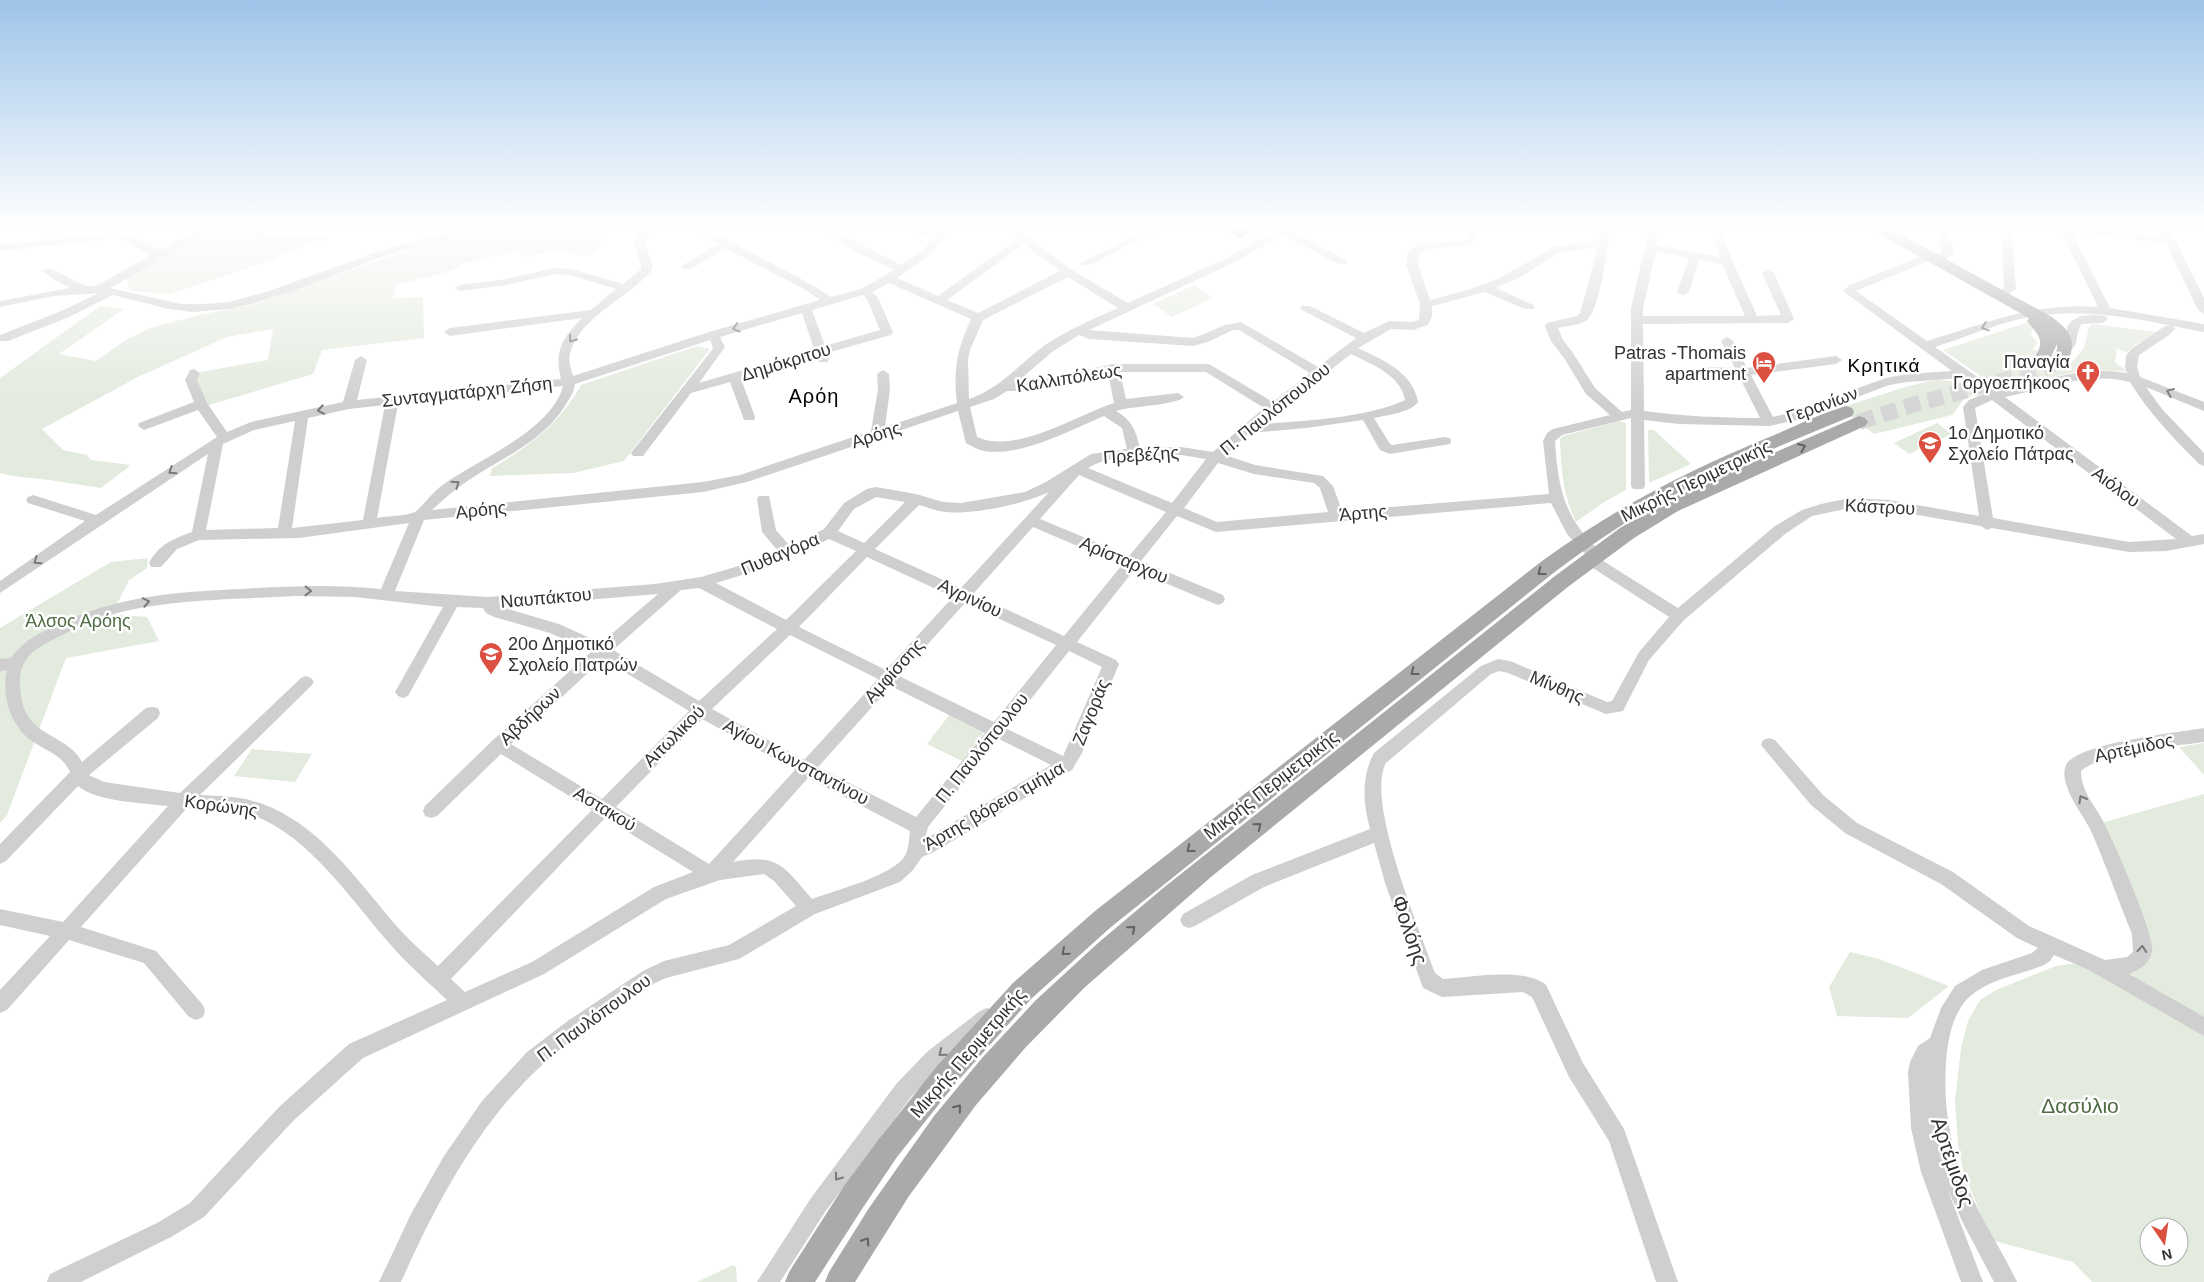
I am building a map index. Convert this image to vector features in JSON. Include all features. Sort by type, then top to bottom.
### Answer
[{"type":"main road","points":[[1985,287],[2031,313],[2045,317],[2052,323],[2062,335],[2063,354]]},
{"type":"main road","points":[[2031,313],[2034,320],[2048,336],[2050,346],[2044,354]]},
{"type":"main road","name":"Μικρής Περιμετρικής","points":[[799,1282],[854,1196],[888,1148],[946,1075],[998,1014],[1103,918],[1549,566],[1589,552],[1627,533],[1672,506],[1853,417]]},
{"type":"main road","name":"Μικρής Περιμετρικής","points":[[839,1282],[899,1188],[953,1114],[1014,1041],[1069,985],[1160,904],[1589,552]]},
{"type":"street","points":[[77,287],[82,291]]},
{"type":"street","points":[[99,290],[104,287]]},
{"type":"street","points":[[0,304],[99,290],[177,307],[204,308],[230,305],[290,287]]},
{"type":"street","points":[[460,288],[469,287]]},
{"type":"street","points":[[620,287],[624,288]]},
{"type":"street","points":[[808,287],[829,301]]},
{"type":"street","name":"Συνταγματάρχη Ζήση","points":[[0,588],[97,520],[220,440],[259,423],[350,405],[393,399],[569,382],[713,335],[865,291],[873,287]]},
{"type":"street","points":[[906,287],[978,318]]},
{"type":"street","points":[[938,301],[958,287]]},
{"type":"street","points":[[1037,287],[978,318],[963,355],[963,407],[971,440],[978,444],[996,446],[1023,443],[1121,404],[1178,397]]},
{"type":"street","points":[[1092,287],[1127,308]]},
{"type":"street","name":"Αρόης","points":[[198,535],[284,534],[420,516],[722,484],[963,407],[994,394],[1048,349],[1080,330],[1173,287]]},
{"type":"street","points":[[1420,287],[1426,304],[1487,288],[1529,307]]},
{"type":"street","points":[[1593,287],[1586,314],[1576,320],[1553,325],[1552,330],[1557,341],[1569,356],[1590,391],[1619,416]]},
{"type":"street","points":[[1638,486],[1637,320],[1640,287]]},
{"type":"street","points":[[1683,292],[1685,287]]},
{"type":"street","points":[[1739,287],[1752,318]]},
{"type":"street","points":[[1637,320],[1788,319],[1774,287]]},
{"type":"street","name":"Αιόλου","points":[[1855,287],[1849,289],[1852,294],[1995,396],[2190,542]]},
{"type":"street","points":[[2001,296],[2010,289],[2010,287]]},
{"type":"street","points":[[2094,287],[2106,312]]},
{"type":"street","points":[[2193,287],[2204,310]]},
{"type":"street","points":[[386,594],[420,516],[431,503],[455,485],[506,453],[540,427],[563,401],[569,388],[569,382],[564,370],[564,352],[573,337],[624,288]]},
{"type":"street","name":"Δημόκριτου","points":[[685,391],[821,356],[887,332],[872,298],[865,291]]},
{"type":"street","points":[[4,338],[112,292]]},
{"type":"street","name":"Π. Παυλόπουλου","points":[[390,1282],[420,1218],[470,1134],[498,1097],[534,1059],[564,1035],[649,977],[664,970],[725,956],[740,950],[809,908],[887,880],[907,865],[915,852],[919,827],[1174,511],[1215,457],[1246,429],[1364,338],[1389,325],[1419,324],[1424,322],[1426,304]]},
{"type":"street","points":[[806,308],[821,356]]},
{"type":"street","points":[[1306,308],[1364,338]]},
{"type":"street","points":[[1925,346],[2031,313],[2069,309],[2106,312],[2204,328]]},
{"type":"street","points":[[450,332],[596,313]]},
{"type":"street","points":[[2063,354],[2073,339],[2074,325],[2083,320],[2108,320],[2204,335]]},
{"type":"street","points":[[1080,330],[1089,335],[1194,342],[1205,340],[1234,326],[1241,326],[1319,373]]},
{"type":"street","points":[[2169,329],[2162,336],[2138,350],[2132,357],[2131,364],[2136,380],[2149,403],[2204,461]]},
{"type":"street","points":[[638,453],[717,351],[719,347],[713,335]]},
{"type":"street","points":[[1727,341],[1769,422]]},
{"type":"street","points":[[1246,429],[1279,428],[1366,415],[1404,407],[1412,402],[1412,398],[1396,373],[1350,349]]},
{"type":"street","points":[[350,405],[361,360]]},
{"type":"street","points":[[1704,371],[1744,372],[1836,360]]},
{"type":"street","points":[[1113,368],[1121,404]]},
{"type":"street","name":"Καλλιπόλεως","points":[[1004,387],[1027,387],[1113,368],[1209,368],[1273,408]]},
{"type":"street","points":[[156,563],[172,545],[198,535],[220,440],[191,380],[194,373]]},
{"type":"street","points":[[877,434],[884,389],[883,374]]},
{"type":"street","name":"Γερανίων","points":[[1619,416],[1637,414],[1689,420],[1769,422],[1792,417],[1894,380],[1964,374]]},
{"type":"street","points":[[1986,522],[1968,410],[1974,403],[1995,396],[2089,375],[2108,375],[2136,380],[2204,407]]},
{"type":"street","points":[[735,378],[749,417]]},
{"type":"street","points":[[369,524],[393,399]]},
{"type":"street","points":[[144,426],[201,404]]},
{"type":"street","points":[[1105,411],[1123,420],[1130,428],[1134,453]]},
{"type":"street","points":[[284,534],[302,414]]},
{"type":"street","points":[[1366,415],[1385,447],[1390,450],[1445,441]]},
{"type":"street","points":[[1619,416],[1562,431],[1550,438],[1552,482],[1555,498],[1572,532],[1589,552],[1679,616]]},
{"type":"street","name":"Πρεβέζης","points":[[872,492],[916,499],[952,508],[1019,499],[1037,492],[1096,457],[1134,453],[1187,452],[1215,457],[1254,469],[1318,479],[1326,486],[1336,516]]},
{"type":"street","name":"Άρτης","points":[[1077,469],[1216,527],[1555,498]]},
{"type":"street","name":"Αμφίσσης","points":[[711,874],[1077,469]]},
{"type":"street","name":"Πυθαγόρα","points":[[701,582],[736,573],[788,554],[829,533],[849,506],[872,492]]},
{"type":"street","name":"Αιτωλικού","points":[[438,979],[700,710],[788,628],[916,499]]},
{"type":"street","points":[[33,500],[97,520]]},
{"type":"street","points":[[764,500],[768,532],[788,554]]},
{"type":"street","name":"Κάστρου","points":[[1609,708],[1618,705],[1644,656],[1679,616],[1780,530],[1799,517],[1815,510],[1837,504],[1876,503],[2129,547],[2156,547],[2204,539]]},
{"type":"street","name":"Αρίσταρχου","points":[[1030,521],[1218,599]]},
{"type":"street","name":"Αγρινίου","points":[[829,533],[964,594],[1111,664]]},
{"type":"street","points":[[701,582],[788,628],[997,730],[1069,762]]},
{"type":"street","name":"Ναυπάκτου","points":[[8,664],[35,642],[88,616],[131,605],[170,598],[296,591],[386,594],[453,602],[488,603],[676,586],[701,582]]},
{"type":"street","name":"Αβδήρων","points":[[431,811],[601,650],[676,586]]},
{"type":"street","points":[[403,692],[453,602]]},
{"type":"street","name":"Αγίου Κωνσταντίνου","points":[[488,603],[491,609],[499,613],[554,628],[601,650],[700,710],[805,768],[919,827]]},
{"type":"street","name":"Κορώνης","points":[[8,664],[14,703],[18,713],[33,734],[70,756],[83,781],[98,788],[253,808],[266,812],[296,832],[323,854],[398,940],[462,1002]]},
{"type":"street","name":"Ζαγοράς","points":[[1069,762],[1111,664]]},
{"type":"street","name":"Φολόης","points":[[1505,665],[1496,665],[1486,670],[1380,758],[1375,768],[1372,789],[1378,832],[1420,961],[1430,982],[1448,989],[1524,983],[1533,986],[1543,996],[1576,1070],[1617,1136],[1667,1282]]},
{"type":"street","name":"Μίνθης","points":[[1505,665],[1609,708]]},
{"type":"street","points":[[0,1004],[184,800],[306,682]]},
{"type":"street","points":[[0,856],[79,774],[152,713]]},
{"type":"street","name":"Αρτέμιδος","points":[[2104,969],[2126,966],[2137,962],[2141,958],[2144,947],[2108,852],[2076,788],[2072,768],[2077,762],[2096,755],[2204,735]]},
{"type":"street","name":"Αστακού","points":[[499,745],[711,874]]},
{"type":"street","points":[[1769,745],[1817,800],[1841,821],[1866,837],[1948,878],[2014,926],[2050,945],[2104,969],[2204,1027]]},
{"type":"street","name":"Άρτης βόρειο τμήμα","points":[[915,852],[934,843],[1069,762]]},
{"type":"street","points":[[1189,920],[1264,878],[1378,832]]},
{"type":"street","points":[[58,1282],[164,1230],[198,1210],[287,1113],[356,1051],[538,968],[646,900],[672,887],[711,874],[746,867],[766,866],[780,875],[809,908]]},
{"type":"street","points":[[0,917],[66,931],[126,947],[150,957],[196,1011]]},
{"type":"street","name":"Αρτέμιδος","points":[[2006,1282],[1979,1232],[1962,1195],[1940,1134],[1934,1102],[1938,1044],[1948,1011],[1961,994],[1988,977],[2038,959],[2046,953],[2050,945]]},
{"type":"street","points":[[768,1282],[818,1206],[873,1129],[913,1079],[935,1058],[1022,991]]},
{"type":"street","points":[[1938,1044],[1925,1053],[1919,1067],[1922,1139],[1934,1180],[1972,1282]]},
{"type":"green space","points":[[129,287],[192,287],[170,294],[130,291]]},
{"type":"green space","points":[[303,287],[395,287],[393,298],[423,297],[424,338],[322,350],[313,374],[205,406],[194,379],[200,372],[268,360],[273,329],[227,337],[138,377],[42,429],[63,450],[87,455],[91,460],[131,465],[101,488],[0,473],[0,378],[100,306],[124,309],[59,354],[96,361],[126,340],[150,328],[199,315],[251,305]]},
{"type":"green space","points":[[1190,287],[1197,287],[1213,298],[1172,317],[1154,304]]},
{"type":"green space","points":[[2029,322],[2033,328],[2031,335],[2038,342],[2033,349],[2069,366],[2084,348],[2089,327],[2093,324],[2156,332],[2132,347],[2127,353],[2117,348],[2115,362],[2127,371],[2085,370],[1998,388],[1943,350]]},
{"type":"green space","points":[[697,346],[710,349],[624,461],[573,473],[490,476],[492,468],[531,443],[553,422],[573,399],[581,385]]},
{"type":"green space","points":[[1935,380],[1969,382],[1980,392],[1964,399],[1952,415],[1874,434],[1840,408],[1905,387]]},
{"type":"green space","points":[[1619,421],[1626,423],[1626,490],[1604,502],[1576,522],[1568,502],[1564,482],[1560,439],[1563,436]]},
{"type":"green space","points":[[1937,423],[1952,434],[1909,454],[1894,443]]},
{"type":"green space","points":[[1648,430],[1654,430],[1691,464],[1649,483]]},
{"type":"green space","name":"Άλσος Αρόης","points":[[148,558],[147,568],[129,580],[112,614],[147,617],[159,641],[66,658],[7,815],[0,823],[0,628],[111,562]]},
{"type":"green space","points":[[950,714],[985,731],[962,761],[927,744]]},
{"type":"green space","points":[[2204,743],[2204,775],[2179,747]]},
{"type":"green space","points":[[252,749],[312,754],[295,782],[234,776]]},
{"type":"green space","name":"Δασύλιο","points":[[2204,794],[2204,1282],[2092,1282],[2073,1262],[1991,1240],[1963,1170],[1958,1144],[1955,1101],[1961,1048],[1968,1021],[1980,1000],[1996,990],[2056,966],[2079,963],[2145,964],[2101,823]]},
{"type":"green space","points":[[1850,952],[1879,959],[1949,986],[1908,1018],[1837,1016],[1829,987]]},
{"type":"green space","points":[[733,1265],[736,1267],[737,1282],[697,1282]]},
{"type":"tunnel","points":[[1859,422],[1912,405],[2041,370],[2059,361]]},
{"type":"place","name":"Patras -Thomais apartment","points":[[1764,384]]},
{"type":"place","name":"Παναγία Γοργοεπήκοος","points":[[2088,393]]},
{"type":"place","name":"1ο Δημοτικό Σχολείο Πάτρας","points":[[1930,464]]},
{"type":"place","name":"20ο Δημοτικό Σχολείο Πατρών","points":[[491,675]]},
{"type":"district","name":"Κρητικά","points":[[1884,365]]},
{"type":"district","name":"Αρόη","points":[[814,396]]}]
